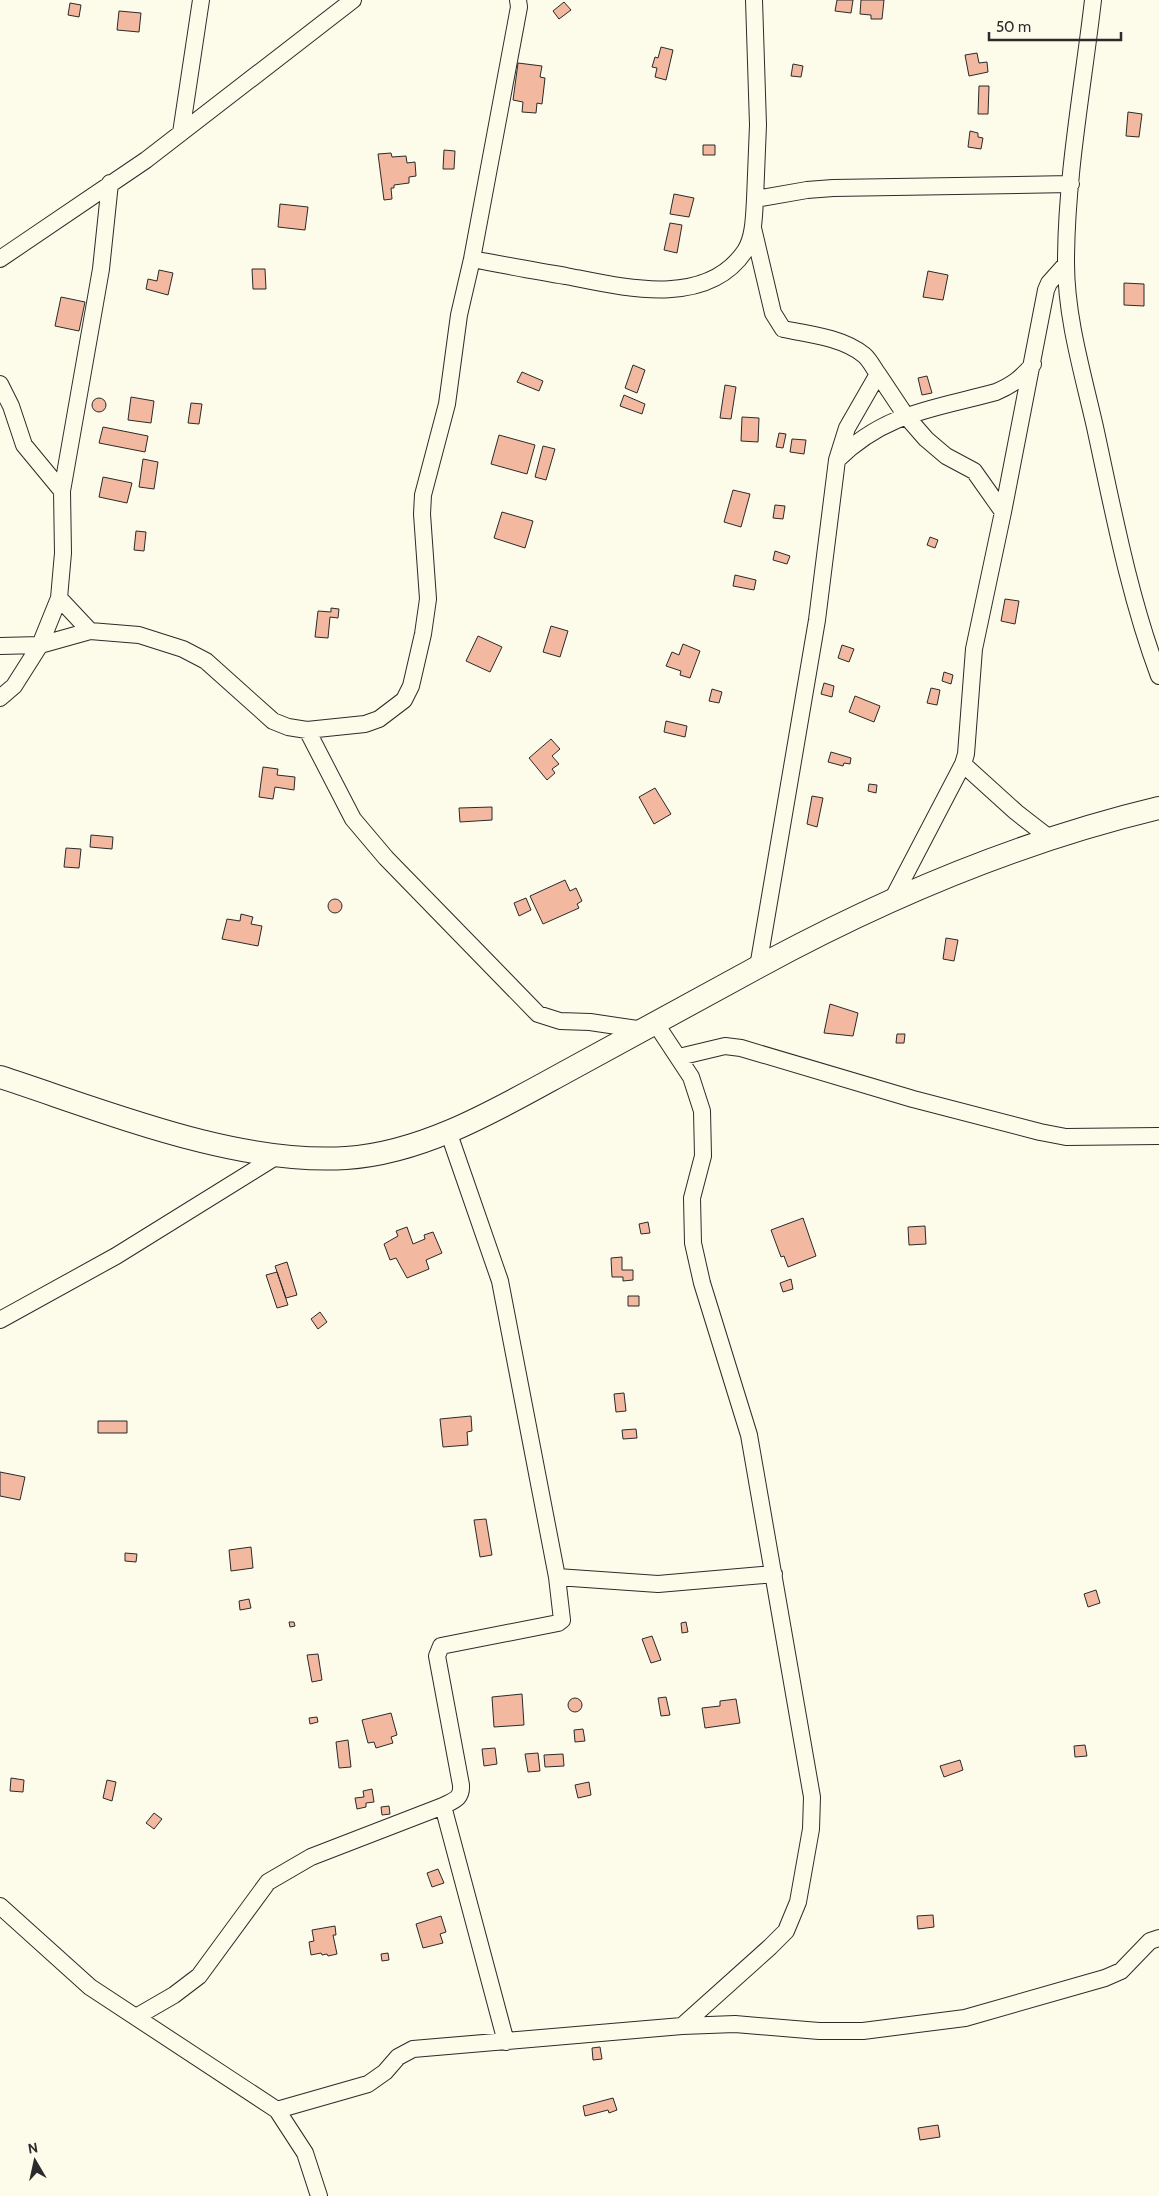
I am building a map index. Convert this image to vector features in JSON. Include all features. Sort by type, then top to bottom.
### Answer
[{"type":"street","points":[[181,133],[201,0]]},
{"type":"street","points":[[0,259],[146,160],[353,0]]},
{"type":"street","points":[[0,646],[40,645],[90,631],[139,635],[183,649],[206,661],[273,721],[288,727],[307,730],[365,724],[379,719],[404,700],[411,686],[423,634],[428,599],[422,514],[423,495],[447,404],[459,315],[472,260],[520,7],[518,0]]},
{"type":"street","points":[[472,260],[633,289],[670,289],[702,283],[726,272],[746,250],[753,226],[758,125],[754,0]]},
{"type":"street","points":[[1093,0],[1071,184],[1066,264],[1071,311],[1100,449],[1144,636],[1159,676]]},
{"type":"street","points":[[0,698],[14,686],[40,645],[59,598],[63,553],[62,492],[101,269],[110,183]]},
{"type":"street","points":[[755,199],[807,190],[833,188],[1071,184]]},
{"type":"street","points":[[753,226],[773,313],[784,329],[826,338],[865,356],[906,416],[935,447],[953,460],[974,471],[1002,512]]},
{"type":"street","points":[[892,900],[963,764],[968,746],[974,649],[1033,364],[1046,290],[1066,264]]},
{"type":"street","points":[[837,460],[855,442],[872,431],[906,416],[996,392],[1012,385],[1024,376],[1033,364]]},
{"type":"street","points":[[758,967],[816,620],[837,460],[847,428],[878,374]]},
{"type":"street","points":[[0,384],[11,406],[24,445],[62,492]]},
{"type":"street","points":[[59,598],[90,631]]},
{"type":"street","points":[[307,730],[353,819],[360,828],[386,858],[538,1014],[560,1021],[650,1027],[679,1057],[691,1078],[702,1111],[703,1156],[692,1205],[693,1243],[702,1283],[749,1435],[812,1797],[811,1829],[798,1902],[786,1931],[682,2026]]},
{"type":"street","points":[[963,764],[1016,812],[1052,840]]},
{"type":"street","points":[[0,1077],[195,1139],[277,1156],[346,1158],[395,1150],[478,1120],[758,967],[892,900],[944,878],[1052,840],[1114,819],[1159,808]]},
{"type":"street","points":[[679,1057],[725,1046],[742,1048],[913,1099],[1040,1132],[1066,1137],[1159,1136]]},
{"type":"street","points":[[136,2017],[174,1995],[199,1976],[268,1882],[311,1857],[443,1806],[459,1798],[462,1793],[438,1656],[439,1648],[444,1644],[558,1623],[562,1615],[557,1577],[500,1281],[448,1131]]},
{"type":"street","points":[[0,1332],[7,1317],[116,1256],[277,1156]]},
{"type":"street","points":[[557,1577],[658,1584],[774,1574]]},
{"type":"street","points":[[443,1806],[506,2042]]},
{"type":"street","points":[[0,1906],[90,1987],[277,2110],[306,2153],[319,2196]]},
{"type":"street","points":[[277,2110],[368,2084],[385,2072],[404,2052],[413,2049],[682,2026],[735,2024],[819,2031],[863,2031],[965,2018],[1121,1972],[1152,1940],[1159,1938]]},
{"type":"building","points":[[837,0],[853,0],[851,13],[835,11]]},
{"type":"building","points":[[861,0],[884,0],[882,19],[871,19],[871,15],[860,14]]},
{"type":"building","points":[[564,2],[571,10],[559,19],[553,11]]},
{"type":"building","points":[[70,3],[81,5],[79,17],[68,15]]},
{"type":"building","points":[[119,11],[141,13],[139,32],[117,30]]},
{"type":"building","points":[[661,47],[673,50],[666,80],[655,77],[657,68],[652,67],[655,57],[658,58]]},
{"type":"building","points":[[977,53],[979,63],[987,62],[988,72],[969,76],[965,55]]},
{"type":"building","points":[[518,63],[542,66],[540,77],[545,78],[542,104],[537,103],[536,113],[522,112],[523,102],[513,100]]},
{"type":"building","points":[[793,64],[803,66],[801,77],[791,76]]},
{"type":"building","points":[[979,86],[989,86],[988,114],[978,114]]},
{"type":"building","points":[[1128,112],[1142,114],[1139,137],[1126,136]]},
{"type":"building","points":[[970,131],[978,133],[978,137],[983,138],[981,149],[968,147]]},
{"type":"building","points":[[703,145],[715,145],[715,155],[703,155]]},
{"type":"building","points":[[444,150],[455,151],[454,169],[443,169]]},
{"type":"building","points":[[391,153],[392,157],[406,156],[407,163],[415,162],[416,176],[409,177],[409,183],[394,185],[394,188],[391,188],[392,199],[384,200],[378,154]]},
{"type":"building","points":[[674,194],[694,198],[689,217],[670,214]]},
{"type":"building","points":[[280,204],[308,207],[305,230],[278,227]]},
{"type":"building","points":[[670,223],[682,225],[677,253],[664,250]]},
{"type":"building","points":[[252,269],[265,269],[266,289],[253,289]]},
{"type":"building","points":[[159,270],[173,273],[168,295],[146,289],[148,279],[157,281]]},
{"type":"building","points":[[928,271],[948,275],[943,300],[923,297]]},
{"type":"building","points":[[1124,283],[1144,284],[1144,306],[1124,305]]},
{"type":"building","points":[[61,297],[85,302],[79,331],[55,326]]},
{"type":"building","points":[[633,365],[645,370],[637,393],[625,388]]},
{"type":"building","points":[[522,372],[543,381],[539,391],[517,382]]},
{"type":"building","points":[[927,376],[932,393],[922,395],[918,378]]},
{"type":"building","points":[[725,385],[736,387],[731,419],[720,418]]},
{"type":"building","points":[[624,395],[645,404],[642,414],[620,406]]},
{"type":"building","points":[[131,397],[154,401],[151,423],[128,420]]},
{"type":"building","points":[[96,398],[102,398],[106,405],[102,412],[96,412],[92,408],[92,402]]},
{"type":"building","points":[[191,403],[202,404],[199,424],[188,423]]},
{"type":"building","points":[[742,417],[759,418],[758,442],[741,441]]},
{"type":"building","points":[[103,427],[148,436],[145,452],[99,443]]},
{"type":"building","points":[[779,433],[786,434],[783,448],[776,447]]},
{"type":"building","points":[[499,435],[535,445],[527,474],[491,464]]},
{"type":"building","points":[[792,439],[806,440],[804,454],[790,452]]},
{"type":"building","points":[[543,446],[555,449],[546,480],[535,477]]},
{"type":"building","points":[[143,459],[158,462],[154,489],[139,487]]},
{"type":"building","points":[[103,477],[132,483],[127,503],[99,497]]},
{"type":"building","points":[[733,490],[750,494],[741,527],[724,522]]},
{"type":"building","points":[[775,505],[785,506],[783,519],[773,518]]},
{"type":"building","points":[[502,512],[533,521],[525,548],[494,538]]},
{"type":"building","points":[[136,531],[146,532],[144,551],[134,550]]},
{"type":"building","points":[[930,537],[938,540],[935,548],[927,545]]},
{"type":"building","points":[[775,551],[790,556],[787,564],[773,560]]},
{"type":"building","points":[[735,575],[756,580],[754,590],[733,586]]},
{"type":"building","points":[[1005,599],[1019,601],[1015,624],[1001,621]]},
{"type":"building","points":[[331,608],[339,609],[338,618],[330,617],[328,638],[315,637],[318,611],[331,612]]},
{"type":"building","points":[[551,626],[568,631],[560,657],[543,652]]},
{"type":"building","points":[[478,636],[502,647],[490,672],[466,661]]},
{"type":"building","points":[[683,644],[700,651],[690,678],[680,675],[681,671],[666,666],[672,652],[679,655]]},
{"type":"building","points":[[842,645],[854,649],[849,662],[838,658]]},
{"type":"building","points":[[944,672],[953,675],[951,684],[942,681]]},
{"type":"building","points":[[824,683],[834,686],[832,697],[821,694]]},
{"type":"building","points":[[931,688],[940,690],[937,705],[927,703]]},
{"type":"building","points":[[712,689],[722,692],[719,703],[709,701]]},
{"type":"building","points":[[855,696],[880,706],[874,722],[849,712]]},
{"type":"building","points":[[666,721],[687,726],[685,737],[664,732]]},
{"type":"building","points":[[551,739],[560,749],[552,756],[559,764],[552,769],[555,773],[547,780],[529,758]]},
{"type":"building","points":[[831,752],[851,758],[850,764],[844,763],[843,766],[828,762]]},
{"type":"building","points":[[263,767],[278,769],[277,775],[295,777],[294,790],[275,787],[273,799],[259,797]]},
{"type":"building","points":[[869,784],[877,785],[876,793],[868,791]]},
{"type":"building","points":[[655,788],[671,814],[654,824],[639,797]]},
{"type":"building","points":[[812,796],[823,798],[817,827],[807,824]]},
{"type":"building","points":[[492,807],[492,820],[460,822],[459,808]]},
{"type":"building","points":[[91,835],[113,837],[112,849],[90,847]]},
{"type":"building","points":[[66,848],[81,849],[79,868],[64,867]]},
{"type":"building","points":[[565,880],[570,891],[576,888],[582,901],[577,904],[579,908],[543,924],[530,896]]},
{"type":"building","points":[[526,898],[531,910],[519,916],[514,903]]},
{"type":"building","points":[[332,899],[338,899],[342,906],[338,913],[332,913],[328,909],[328,903]]},
{"type":"building","points":[[241,914],[253,917],[251,924],[262,926],[258,946],[222,939],[227,919],[240,921]]},
{"type":"building","points":[[946,938],[958,940],[954,961],[943,959]]},
{"type":"building","points":[[830,1004],[858,1013],[853,1036],[824,1033]]},
{"type":"building","points":[[897,1034],[905,1034],[904,1043],[896,1043]]},
{"type":"building","points":[[803,1218],[816,1256],[788,1267],[784,1256],[781,1257],[771,1230]]},
{"type":"building","points":[[648,1222],[650,1233],[641,1234],[639,1224]]},
{"type":"building","points":[[925,1226],[926,1244],[909,1245],[908,1227]]},
{"type":"building","points":[[407,1227],[413,1244],[425,1239],[424,1235],[433,1232],[442,1253],[426,1260],[429,1269],[407,1278],[396,1258],[390,1260],[384,1244],[398,1236],[396,1231]]},
{"type":"building","points":[[622,1257],[622,1270],[633,1270],[633,1280],[623,1281],[623,1277],[612,1277],[611,1258]]},
{"type":"building","points":[[287,1262],[297,1295],[286,1298],[275,1266]]},
{"type":"building","points":[[277,1272],[288,1305],[277,1308],[266,1275]]},
{"type":"building","points":[[791,1279],[793,1289],[783,1292],[780,1283]]},
{"type":"building","points":[[628,1296],[639,1296],[639,1306],[628,1306]]},
{"type":"building","points":[[320,1312],[327,1322],[318,1329],[311,1319]]},
{"type":"building","points":[[624,1393],[626,1411],[616,1412],[614,1394]]},
{"type":"building","points":[[471,1416],[472,1431],[467,1432],[468,1445],[443,1447],[440,1419]]},
{"type":"building","points":[[98,1421],[127,1421],[127,1433],[98,1433]]},
{"type":"building","points":[[636,1429],[637,1438],[623,1439],[622,1430]]},
{"type":"building","points":[[0,1472],[25,1477],[20,1500],[0,1496]]},
{"type":"building","points":[[486,1519],[492,1555],[480,1557],[474,1520]]},
{"type":"building","points":[[251,1547],[253,1568],[231,1571],[229,1550]]},
{"type":"building","points":[[125,1553],[137,1554],[136,1562],[125,1561]]},
{"type":"building","points":[[1096,1590],[1100,1603],[1088,1607],[1084,1594]]},
{"type":"building","points":[[249,1599],[251,1608],[240,1610],[239,1601]]},
{"type":"building","points":[[289,1622],[294,1622],[295,1626],[290,1627]]},
{"type":"building","points":[[686,1622],[688,1632],[682,1633],[681,1623]]},
{"type":"building","points":[[652,1636],[661,1660],[651,1663],[642,1639]]},
{"type":"building","points":[[318,1654],[322,1680],[312,1682],[307,1655]]},
{"type":"building","points":[[522,1694],[524,1725],[494,1727],[492,1697]]},
{"type":"building","points":[[666,1697],[670,1715],[661,1716],[658,1698]]},
{"type":"building","points":[[575,1698],[580,1700],[582,1705],[580,1710],[575,1712],[570,1710],[568,1705],[570,1700]]},
{"type":"building","points":[[736,1699],[740,1723],[705,1728],[702,1708],[720,1706],[720,1701]]},
{"type":"building","points":[[391,1713],[397,1735],[391,1737],[393,1743],[376,1748],[374,1742],[368,1743],[362,1720]]},
{"type":"building","points":[[317,1717],[318,1722],[310,1724],[309,1718]]},
{"type":"building","points":[[583,1729],[585,1741],[575,1742],[574,1730]]},
{"type":"building","points":[[348,1740],[351,1767],[339,1768],[336,1742]]},
{"type":"building","points":[[1085,1745],[1087,1756],[1075,1757],[1074,1746]]},
{"type":"building","points":[[495,1748],[497,1764],[484,1766],[482,1749]]},
{"type":"building","points":[[538,1753],[540,1771],[528,1772],[525,1754]]},
{"type":"building","points":[[563,1754],[564,1766],[545,1767],[544,1755]]},
{"type":"building","points":[[960,1760],[963,1770],[944,1777],[940,1766]]},
{"type":"building","points":[[11,1778],[24,1780],[23,1792],[10,1791]]},
{"type":"building","points":[[107,1780],[116,1782],[112,1801],[103,1798]]},
{"type":"building","points":[[589,1782],[591,1795],[578,1798],[575,1785]]},
{"type":"building","points":[[372,1789],[374,1802],[366,1803],[366,1807],[357,1809],[355,1798],[364,1797],[363,1791]]},
{"type":"building","points":[[389,1806],[390,1814],[382,1815],[381,1807]]},
{"type":"building","points":[[154,1813],[162,1819],[154,1829],[146,1823]]},
{"type":"building","points":[[438,1869],[444,1883],[432,1887],[427,1873]]},
{"type":"building","points":[[933,1915],[934,1927],[918,1929],[917,1916]]},
{"type":"building","points":[[441,1916],[446,1932],[440,1934],[443,1943],[423,1948],[416,1924]]},
{"type":"building","points":[[335,1926],[336,1935],[333,1935],[337,1954],[328,1956],[321,1953],[311,1955],[309,1942],[314,1941],[312,1930]]},
{"type":"building","points":[[388,1953],[389,1960],[382,1961],[381,1954]]},
{"type":"building","points":[[600,2047],[602,2059],[593,2060],[592,2048]]},
{"type":"building","points":[[613,2098],[617,2110],[609,2113],[608,2110],[585,2116],[583,2106]]},
{"type":"building","points":[[938,2125],[940,2137],[920,2140],[918,2128]]}]
